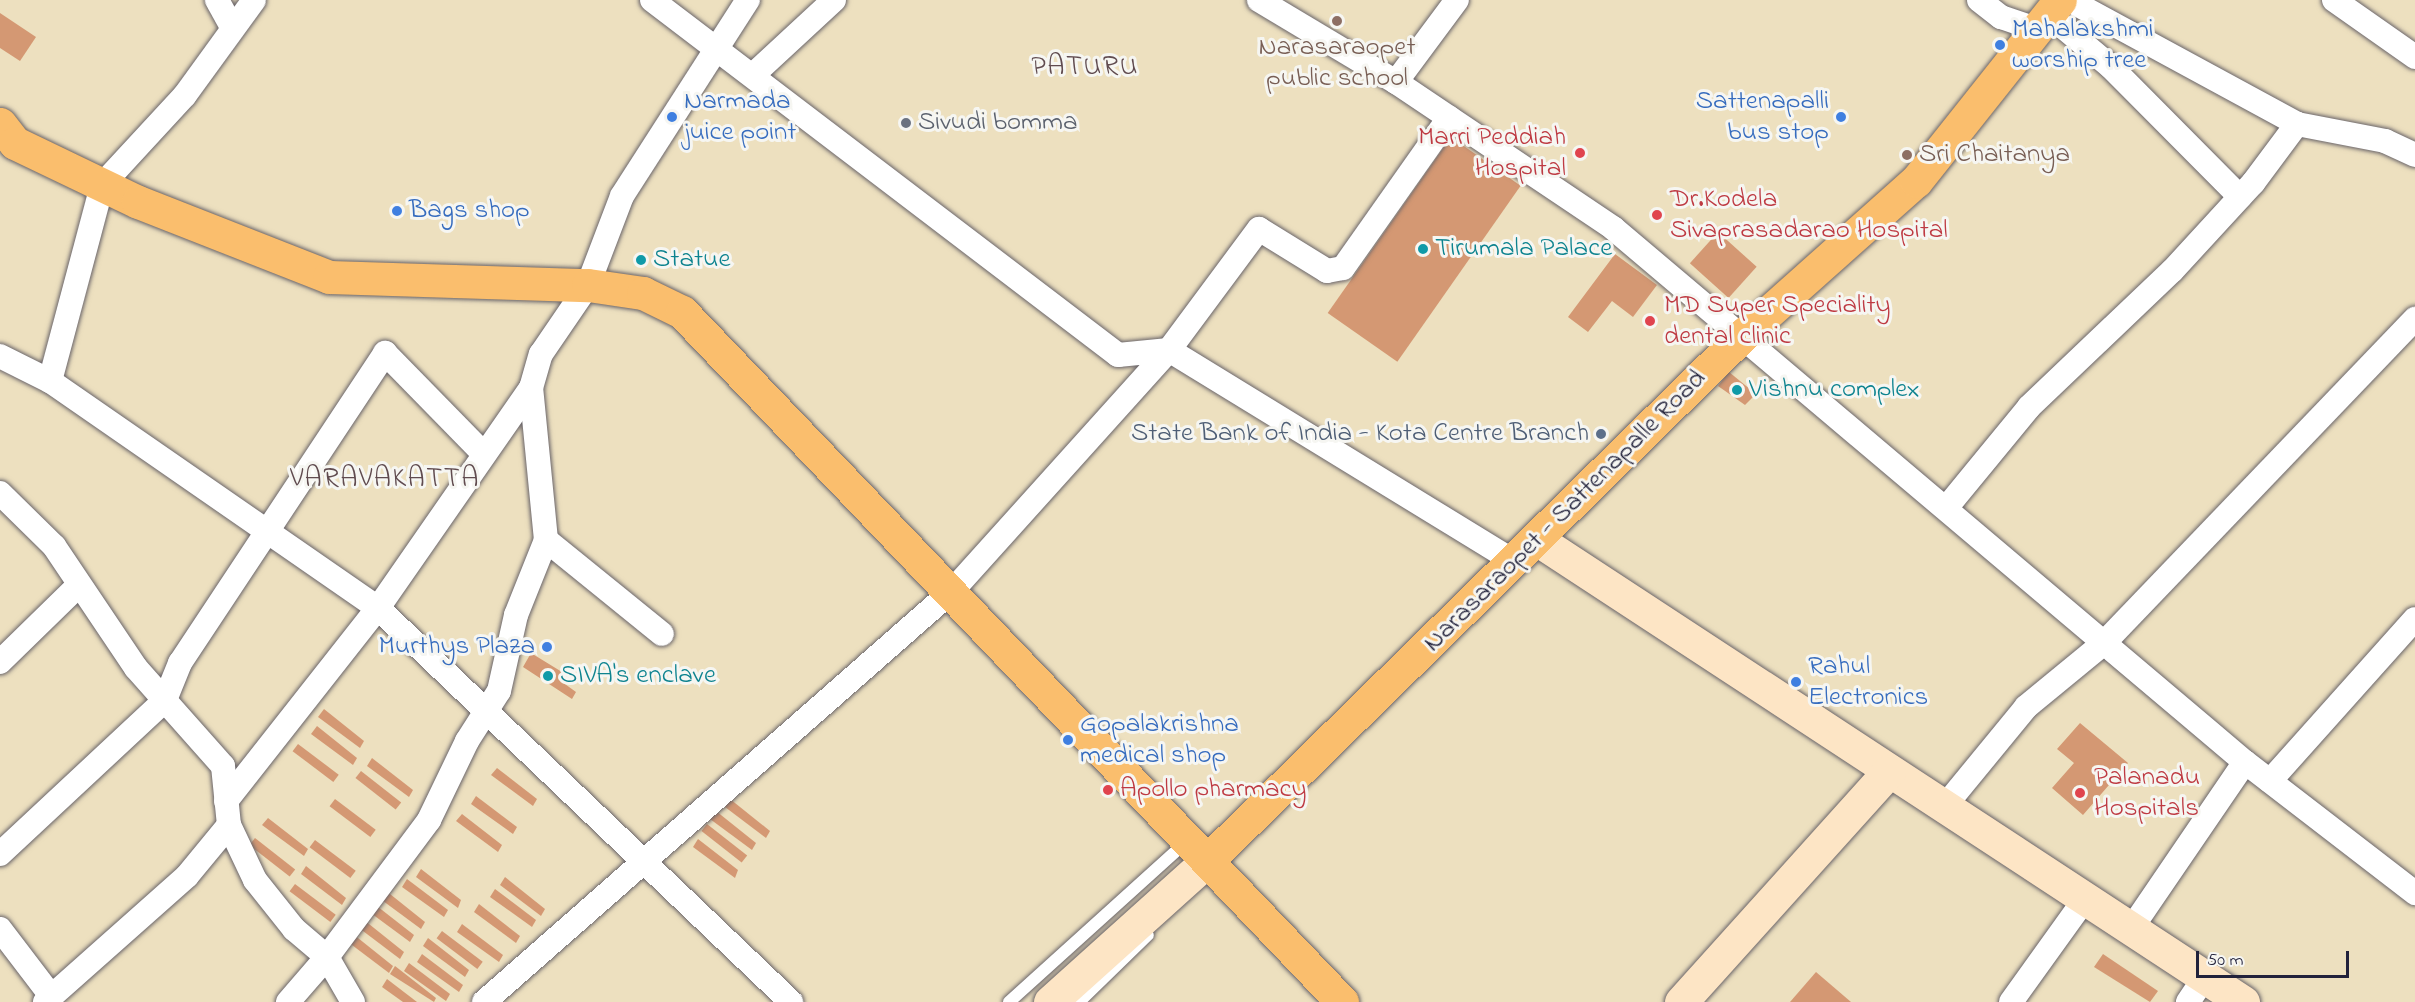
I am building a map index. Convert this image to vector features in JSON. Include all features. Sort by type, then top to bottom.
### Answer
[{"type":"main road","name":"Narasaraopet - Sattenapalle Road","points":[[1050,1002],[1100,952],[1526,551],[1744,334],[1916,182],[2054,11]]},
{"type":"main road","points":[[5,137],[102,185],[329,277],[588,285],[643,293],[682,312],[1206,854],[1342,1002]]},
{"type":"main road","points":[[1526,551],[1889,771],[2131,928],[2197,990],[2243,1002]]},
{"type":"main road","points":[[1684,1001],[1889,771]]},
{"type":"street","points":[[217,0],[231,25]]},
{"type":"street","points":[[50,381],[102,185],[185,95],[231,25],[254,0]]},
{"type":"street","points":[[652,0],[718,46],[1100,345],[1118,355],[1169,350],[1526,551]]},
{"type":"street","points":[[0,929],[48,999],[187,876],[228,813],[378,608],[531,388],[541,354],[588,285],[622,196],[748,0]]},
{"type":"street","points":[[754,74],[834,0]]},
{"type":"street","points":[[1259,0],[1396,82],[1613,228],[1744,334],[2245,762],[2415,893]]},
{"type":"street","points":[[1396,82],[1456,0]]},
{"type":"street","points":[[1979,0],[2001,17],[2054,11],[2297,124],[2385,141],[2415,155]]},
{"type":"street","points":[[2334,0],[2415,57]]},
{"type":"street","points":[[2054,11],[2240,197]]},
{"type":"street","points":[[484,1002],[953,590],[1169,350],[1259,229],[1328,271],[1343,268],[1449,118]]},
{"type":"street","points":[[1947,507],[2029,407],[2240,197],[2297,124]]},
{"type":"street","points":[[1944,807],[2026,707],[2105,642],[2415,319]]},
{"type":"street","points":[[0,854],[165,700],[180,663],[385,353],[484,454]]},
{"type":"street","points":[[0,356],[50,381],[378,608],[488,708],[791,1002]]},
{"type":"street","points":[[288,1002],[327,957],[429,820],[499,691],[516,615],[546,540],[531,388]]},
{"type":"street","points":[[0,493],[54,546],[136,668],[223,766],[228,813],[255,880],[294,929],[327,957],[353,1002]]},
{"type":"street","points":[[546,540],[662,634]]},
{"type":"street","points":[[0,662],[80,585]]},
{"type":"street","points":[[2270,781],[2415,619]]},
{"type":"street","points":[[2131,928],[2245,762]]},
{"type":"street","points":[[2011,1002],[2085,899]]},
{"type":"lane","points":[[1009,1002],[1206,854]]},
{"type":"lane","points":[[1079,1002],[1206,854]]},
{"type":"building","points":[[0,13],[36,37],[20,61],[0,48]]},
{"type":"building","name":"Tirumala Palace","points":[[1451,137],[1521,186],[1397,362],[1328,313]]},
{"type":"building","points":[[1718,232],[1757,267],[1729,298],[1690,263]]},
{"type":"building","points":[[1615,254],[1657,285],[1633,317],[1612,301],[1588,332],[1568,317]]},
{"type":"building","name":"Vishnu complex","points":[[1729,372],[1756,394],[1745,405],[1718,386]]},
{"type":"building","name":"SIVA's enclave","points":[[531,653],[562,672],[558,679],[576,692],[572,699],[523,667]]},
{"type":"building","points":[[324,709],[364,741],[360,748],[318,717]]},
{"type":"building","points":[[2080,723],[2128,763],[2083,815],[2052,788],[2074,763],[2057,749]]},
{"type":"building","points":[[317,726],[357,758],[353,765],[311,734]]},
{"type":"building","points":[[298,744],[339,775],[333,782],[293,751]]},
{"type":"building","points":[[372,758],[413,790],[409,797],[367,766]]},
{"type":"building","points":[[497,768],[537,799],[533,806],[491,775]]},
{"type":"building","points":[[361,771],[401,802],[396,809],[355,778]]},
{"type":"building","points":[[476,796],[517,827],[513,834],[471,804]]},
{"type":"building","points":[[335,799],[376,830],[370,837],[330,806]]},
{"type":"building","points":[[730,799],[770,831],[766,838],[725,807]]},
{"type":"building","points":[[716,811],[756,843],[752,850],[710,819]]},
{"type":"building","points":[[462,814],[502,845],[498,852],[456,821]]},
{"type":"building","points":[[268,818],[308,849],[304,856],[262,825]]},
{"type":"building","points":[[707,824],[747,855],[742,862],[701,831]]},
{"type":"building","points":[[255,838],[295,869],[290,876],[249,845]]},
{"type":"building","points":[[698,839],[738,870],[735,878],[693,847]]},
{"type":"building","points":[[315,840],[356,871],[350,878],[310,847]]},
{"type":"building","points":[[306,866],[346,898],[342,905],[301,874]]},
{"type":"building","points":[[421,869],[461,900],[458,908],[416,877]]},
{"type":"building","points":[[505,877],[545,909],[541,916],[500,885]]},
{"type":"building","points":[[407,879],[448,910],[444,917],[402,887]]},
{"type":"building","points":[[295,884],[336,915],[330,922],[290,891]]},
{"type":"building","points":[[495,889],[536,920],[532,927],[490,897]]},
{"type":"building","points":[[385,890],[425,922],[421,929],[379,898]]},
{"type":"building","points":[[373,903],[414,935],[410,942],[368,911]]},
{"type":"building","points":[[479,904],[520,936],[516,943],[474,912]]},
{"type":"building","points":[[364,920],[404,952],[400,959],[359,928]]},
{"type":"building","points":[[462,924],[503,955],[499,962],[457,932]]},
{"type":"building","points":[[442,931],[483,962],[477,969],[437,938]]},
{"type":"building","points":[[353,934],[393,966],[389,973],[348,942]]},
{"type":"building","points":[[428,938],[469,970],[465,977],[423,946]]},
{"type":"building","points":[[422,954],[463,985],[459,992],[417,962]]},
{"type":"building","points":[[2103,954],[2158,991],[2150,1002],[2094,967]]},
{"type":"building","points":[[409,963],[450,994],[446,1001],[404,971]]},
{"type":"building","points":[[395,966],[436,998],[434,1002],[390,974]]},
{"type":"building","points":[[1816,972],[1851,1002],[1790,1002]]},
{"type":"building","points":[[387,979],[417,1002],[403,1002],[382,987]]},
{"type":"place","name":"Narasaraopet public school","points":[[1337,21]]},
{"type":"place","name":"Mahalakshmi worship tree","points":[[2000,45]]},
{"type":"place","name":"Narmada juice point","points":[[672,117]]},
{"type":"place","name":"Sattenapalli bus stop","points":[[1841,117]]},
{"type":"place","name":"Sivudi bomma","points":[[906,123]]},
{"type":"place","name":"Marri Peddiah Hospital","points":[[1580,153]]},
{"type":"place","name":"Sri Chaitanya","points":[[1907,155]]},
{"type":"place","name":"Bags shop","points":[[397,211]]},
{"type":"place","name":"Dr.Kodela Sivaprasadarao Hospital","points":[[1657,215]]},
{"type":"place","name":"Tirumala Palace","points":[[1423,249]]},
{"type":"place","name":"Statue","points":[[641,260]]},
{"type":"place","name":"MD Super Speciality dental clinic","points":[[1650,321]]},
{"type":"place","name":"Vishnu complex","points":[[1737,390]]},
{"type":"place","name":"State Bank of India - Kota Centre Branch","points":[[1601,434]]},
{"type":"place","name":"Murthys Plaza","points":[[547,647]]},
{"type":"place","name":"SIVA's enclave","points":[[548,676]]},
{"type":"place","name":"Rahul Electronics","points":[[1796,682]]},
{"type":"place","name":"Gopalakrishna medical shop","points":[[1068,740]]},
{"type":"place","name":"Apollo pharmacy","points":[[1108,790]]},
{"type":"place","name":"Palanadu Hospitals","points":[[2080,793]]},
{"type":"district","name":"PATURU","points":[[1085,68]]},
{"type":"district","name":"VARAVAKATTA","points":[[385,480]]}]
